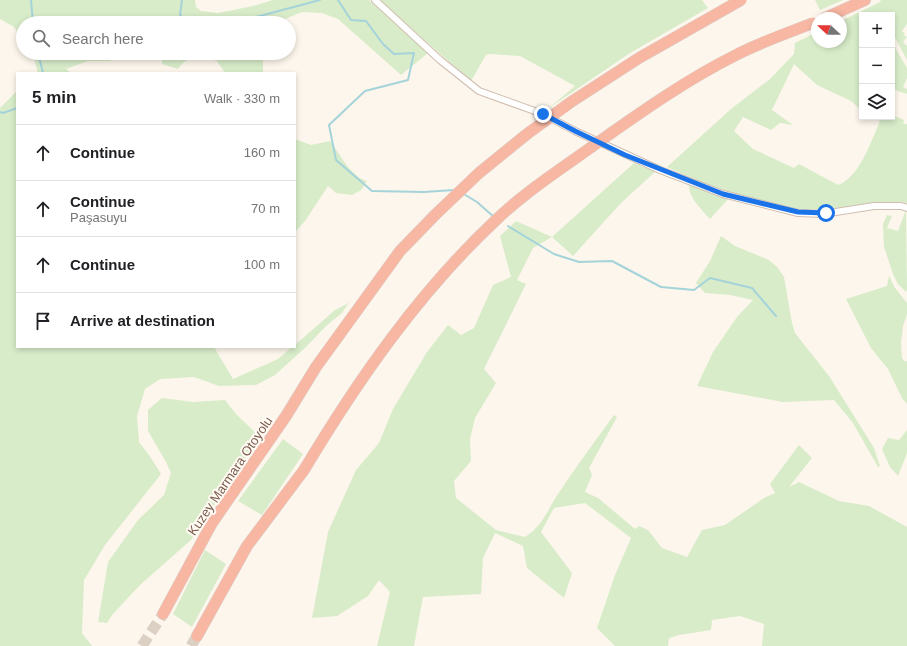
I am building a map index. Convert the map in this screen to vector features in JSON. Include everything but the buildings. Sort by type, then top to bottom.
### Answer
[{"type":"highway","name":"Kuzey Marmara Otoyolu","points":[[163,614],[212,523],[286,416],[316,367],[400,251],[479,173],[571,102],[639,58],[741,0]]},
{"type":"highway","points":[[838,12],[865,0]]},
{"type":"highway","points":[[197,636],[247,546],[304,470],[360,381],[420,302],[459,257],[497,219],[539,185],[646,108],[736,55],[811,24]]},
{"type":"street","points":[[375,0],[440,60],[479,91],[543,114],[625,155],[723,194],[798,212],[823,214],[874,206],[901,206],[907,208]]},
{"type":"green space","points":[[0,0],[195,0],[196,7],[201,11],[218,13],[253,6],[273,0],[369,0],[428,53],[401,75],[338,19],[322,13],[302,12],[292,16],[16,16],[16,30],[14,27],[0,19]]},
{"type":"green space","points":[[379,0],[702,0],[708,8],[630,53],[549,108],[575,86],[520,56],[489,54],[486,55],[471,81]]},
{"type":"green space","points":[[815,0],[843,0],[820,10]]},
{"type":"green space","points":[[881,0],[907,0],[907,24],[902,31],[905,33],[903,35],[907,37],[903,42],[907,46],[907,60],[895,38],[895,12],[859,12],[880,2]]},
{"type":"green space","points":[[859,12],[859,108],[851,101],[817,85],[794,64],[772,110],[793,125],[780,123],[771,130],[743,117],[734,131],[753,149],[794,168],[799,164],[838,185],[846,181],[859,167],[869,148],[880,121],[878,120],[895,120],[895,116],[904,120],[903,124],[907,124],[907,203],[874,203],[828,210],[794,209],[732,193],[703,183],[667,167],[731,109],[770,79],[794,54],[795,43],[811,35],[811,48],[847,48],[847,18]]},
{"type":"green space","points":[[895,47],[907,68],[907,78],[903,87],[907,89],[907,94],[895,90]]},
{"type":"green space","points":[[35,60],[111,60],[88,61],[66,69],[70,72],[38,72]]},
{"type":"green space","points":[[162,60],[187,60],[178,69],[162,64]]},
{"type":"green space","points":[[211,60],[263,60],[263,72],[224,72],[217,61]]},
{"type":"green space","points":[[16,92],[16,348],[215,348],[233,379],[278,359],[291,348],[296,348],[296,344],[335,310],[347,304],[351,299],[342,313],[327,325],[306,347],[275,375],[256,385],[219,386],[194,377],[160,379],[145,389],[137,416],[139,442],[161,474],[105,545],[84,580],[82,633],[92,646],[0,646],[0,108]]},
{"type":"green space","points":[[296,139],[311,145],[330,141],[351,170],[356,175],[367,181],[361,190],[352,195],[336,193],[328,186],[305,221],[296,231]]},
{"type":"green space","points":[[634,163],[655,172],[621,203],[573,256],[552,237]]},
{"type":"green space","points":[[690,184],[717,195],[729,198],[710,219],[690,193]]},
{"type":"green space","points":[[906,210],[906,292],[898,284],[893,274],[884,247],[883,224],[887,215],[892,216],[887,228],[898,231]]},
{"type":"green space","points":[[516,221],[552,237],[533,248],[517,280],[526,284],[484,369],[496,383],[475,418],[470,439],[471,461],[454,481],[456,498],[496,530],[525,537],[541,522],[566,481],[614,415],[617,417],[589,468],[592,475],[585,492],[598,498],[635,529],[639,526],[648,530],[662,548],[687,557],[702,530],[725,525],[764,498],[775,493],[770,484],[799,445],[812,458],[789,487],[799,482],[839,501],[869,506],[907,527],[907,646],[762,646],[764,624],[740,616],[712,620],[711,630],[669,638],[668,646],[615,646],[597,628],[615,575],[631,538],[585,503],[554,508],[541,532],[572,573],[564,598],[527,568],[523,546],[495,533],[483,558],[481,594],[423,597],[414,646],[377,646],[390,592],[379,580],[368,596],[337,616],[312,618],[328,532],[356,470],[379,443],[393,409],[427,352],[448,325],[461,335],[474,328],[493,285],[511,277],[500,236]]},
{"type":"green space","points":[[721,236],[735,246],[769,260],[777,267],[784,277],[795,333],[829,376],[874,448],[880,466],[878,467],[853,423],[834,400],[783,402],[697,386],[713,352],[737,317],[753,300],[730,295],[705,293],[696,283],[710,261]]},
{"type":"green space","points":[[889,276],[895,288],[907,303],[907,314],[903,326],[901,343],[902,358],[905,362],[907,361],[907,404],[902,398],[888,369],[871,348],[846,299],[887,286]]},
{"type":"green space","points":[[162,398],[193,402],[225,400],[236,414],[260,437],[191,540],[140,585],[112,615],[107,623],[98,622],[108,562],[138,520],[164,495],[171,473],[148,431],[148,410]]},
{"type":"green space","points":[[907,430],[907,453],[898,476],[890,467],[882,449],[888,438],[899,440]]},
{"type":"green space","points":[[283,439],[303,454],[262,515],[238,501]]},
{"type":"green space","points":[[205,550],[226,564],[192,627],[173,614]]},
{"type":"waterway","points":[[31,0],[32,16]]},
{"type":"waterway","points":[[181,16],[182,0]]},
{"type":"waterway","points":[[260,16],[320,0]]},
{"type":"waterway","points":[[338,0],[351,20],[366,21],[383,44],[394,54],[414,53],[408,80],[365,91],[329,125],[336,160],[372,191],[424,192],[454,190]]},
{"type":"waterway","points":[[40,60],[43,72]]},
{"type":"waterway","points":[[0,112],[3,113],[16,108]]},
{"type":"waterway","points":[[462,193],[477,202],[494,217]]},
{"type":"waterway","points":[[508,226],[554,254],[579,262],[612,261],[661,287],[694,290],[710,278],[752,288],[776,316]]},
{"type":"tunnel","points":[[142,646],[163,614]]},
{"type":"tunnel","points":[[191,646],[197,636]]},
{"type":"route","points":[[543,114],[625,155],[723,194],[798,212],[810,214],[826,213]]}]
